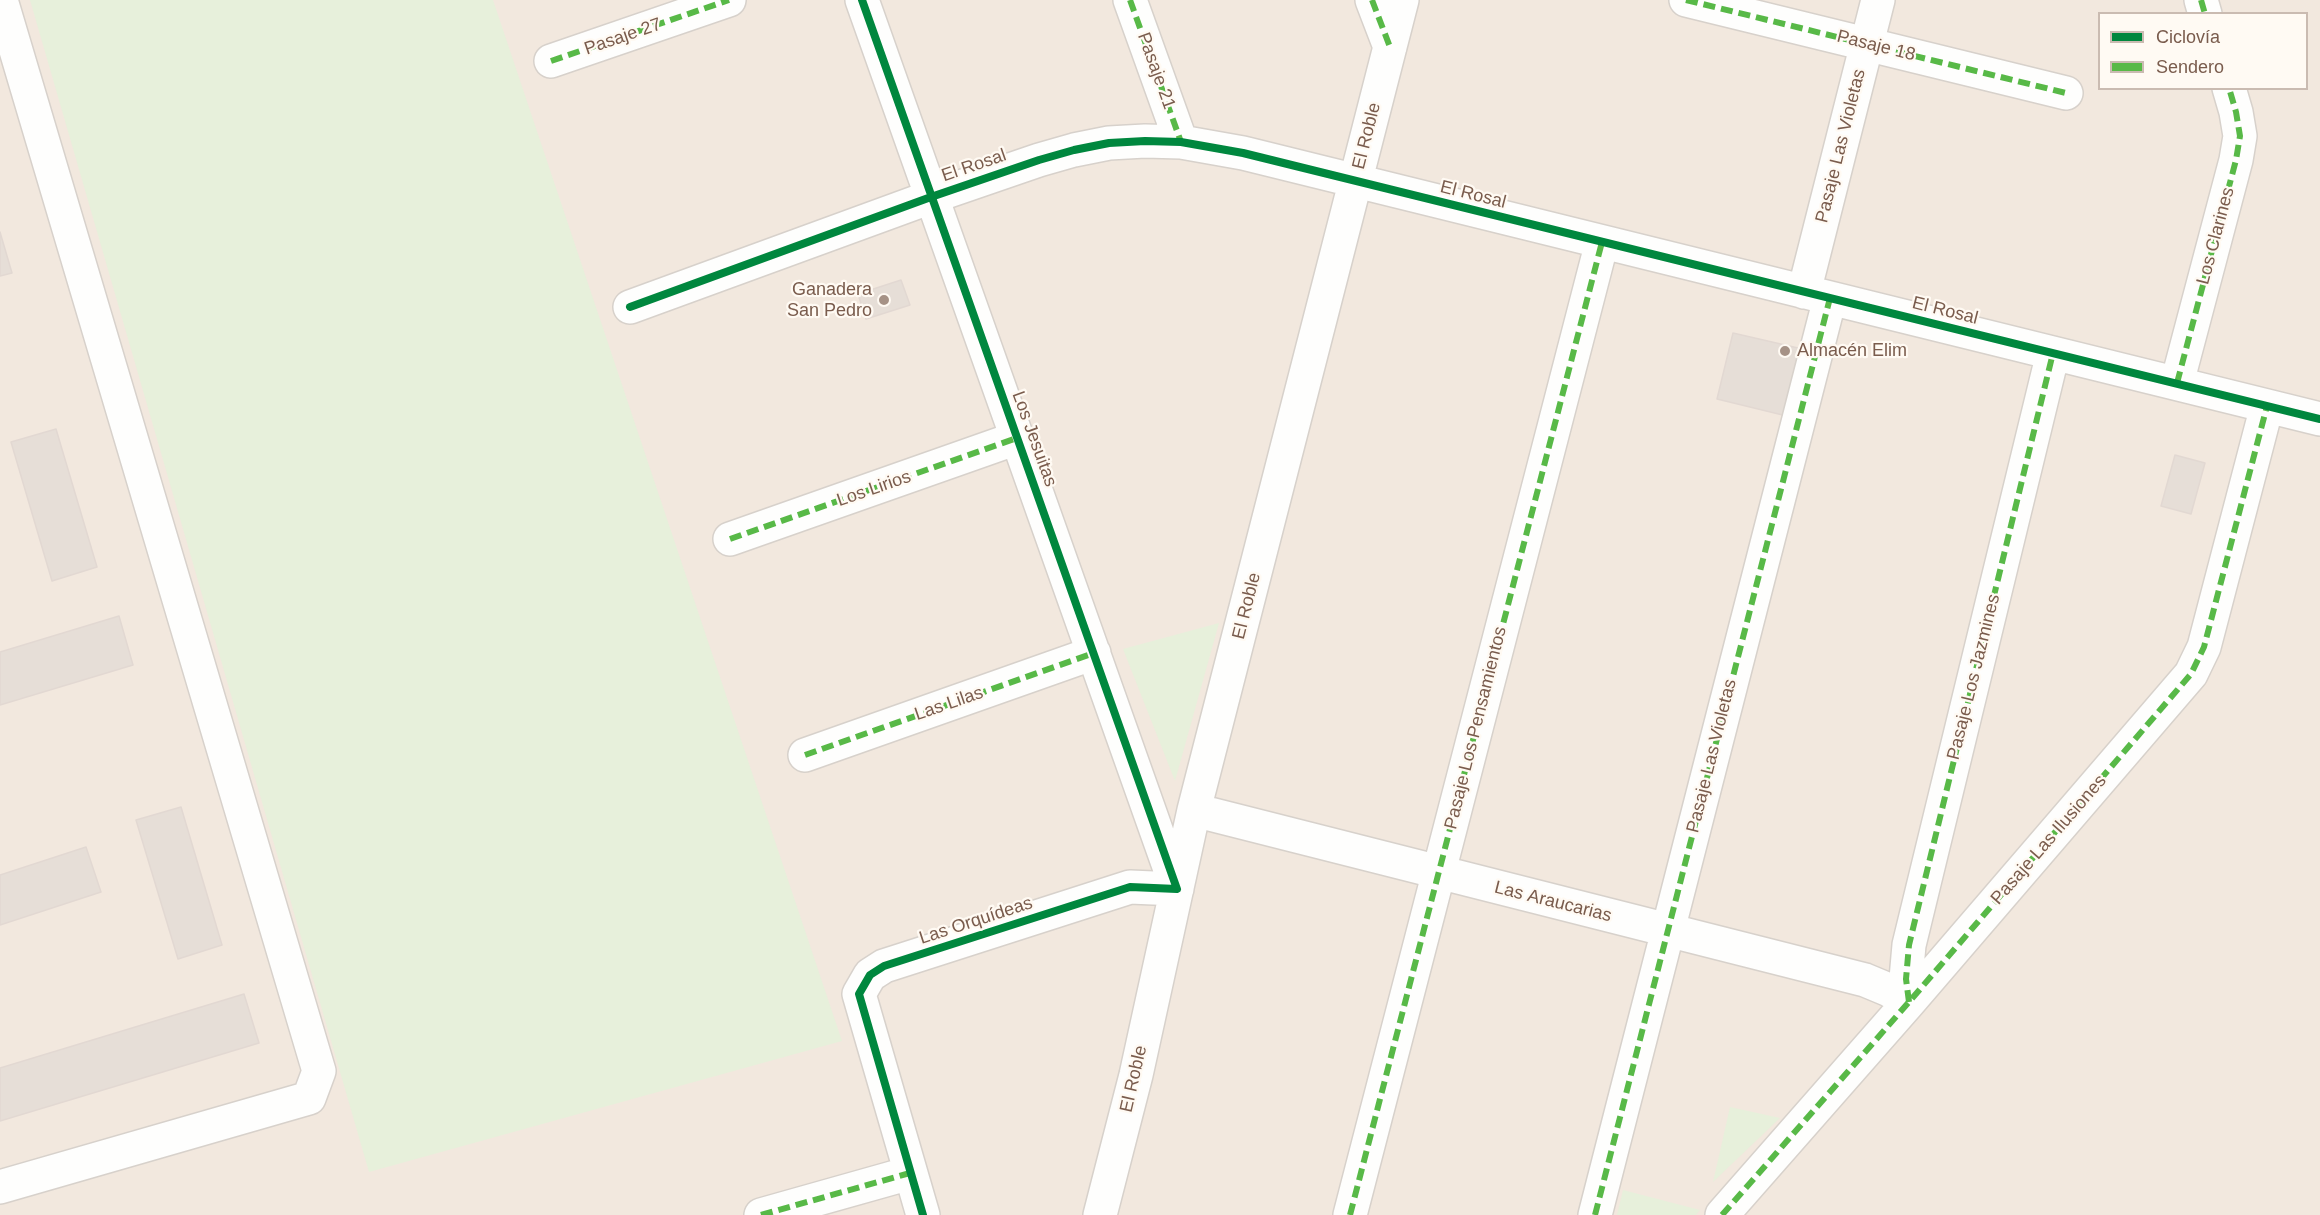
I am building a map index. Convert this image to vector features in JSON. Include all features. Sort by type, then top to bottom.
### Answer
[{"type":"street","points":[[0,1187],[309,1098],[319,1071],[1,0]]},
{"type":"street","name":"Pasaje 27","points":[[551,62],[729,0]]},
{"type":"street","name":"Los Jesuitas","points":[[862,0],[1177,889]]},
{"type":"street","name":"Pasaje 21","points":[[1130,0],[1181,142]]},
{"type":"street","points":[[1372,0],[1390,47]]},
{"type":"street","name":"El Roble","points":[[1100,1215],[1136,1075],[1194,810],[1402,0]]},
{"type":"street","name":"Pasaje 18","points":[[1686,0],[2066,93]]},
{"type":"street","name":"Pasaje Las Violetas","points":[[1595,1215],[1667,930],[1817,295],[1867,44],[1878,0]]},
{"type":"street","name":"Los Clarines","points":[[2177,383],[2236,160],[2240,136],[2230,90]]},
{"type":"street","name":"El Rosal","points":[[630,307],[932,197],[1074,150],[1109,143],[1181,142],[1212,146],[1356,181],[2320,419]]},
{"type":"street","name":"Pasaje Los Pensamientos","points":[[1350,1215],[1602,242]]},
{"type":"street","name":"Pasaje Los Jazmines","points":[[1909,1002],[1906,979],[1909,945],[2053,353]]},
{"type":"street","name":"Pasaje Las Ilusiones","points":[[1722,1215],[2184,685],[2198,662],[2206,640],[2267,406]]},
{"type":"street","name":"Los Lirios","points":[[730,539],[1017,438]]},
{"type":"street","name":"Las Lilas","points":[[805,755],[1094,653]]},
{"type":"street","name":"Las Araucarias","points":[[1194,810],[1865,980],[1909,1002]]},
{"type":"street","name":"Las Orquídeas","points":[[910,1173],[859,994],[870,975],[884,966],[1130,887],[1177,889]]},
{"type":"street","points":[[761,1215],[910,1173],[923,1215]]},
{"type":"shaded area","points":[[0,0],[2320,0],[2320,1215],[0,1215]]},
{"type":"green space","points":[[30,0],[493,0],[842,1041],[369,1172]]},
{"type":"green space","points":[[1219,623],[1175,781],[1123,649]]},
{"type":"green space","points":[[1730,1107],[1780,1118],[1713,1182]]},
{"type":"green space","points":[[1623,1190],[1700,1210],[1696,1215],[1617,1215]]},
{"type":"building","points":[[0,232],[12,273],[0,276]]},
{"type":"building","name":"Ganadera San Pedro","points":[[901,280],[910,305],[866,319],[858,294]]},
{"type":"building","points":[[1733,333],[1811,351],[1795,418],[1717,399]]},
{"type":"building","points":[[56,429],[97,567],[52,581],[11,442]]},
{"type":"building","points":[[2175,455],[2205,463],[2191,514],[2161,506]]},
{"type":"building","points":[[119,616],[133,665],[0,705],[0,652]]},
{"type":"building","points":[[181,807],[222,945],[178,959],[136,820]]},
{"type":"building","points":[[86,847],[101,892],[0,925],[0,875]]},
{"type":"building","points":[[244,994],[259,1043],[0,1121],[0,1068]]},
{"type":"marked path","points":[[551,61],[729,0]]},
{"type":"marked path","points":[[1130,0],[1181,142]]},
{"type":"marked path","points":[[1372,0],[1390,47]]},
{"type":"marked path","points":[[1686,0],[2066,93]]},
{"type":"marked path","points":[[2201,0],[2204,12]]},
{"type":"marked path","points":[[2177,383],[2236,160],[2240,136],[2230,90]]},
{"type":"marked path","points":[[1350,1215],[1602,242]]},
{"type":"marked path","points":[[1595,1215],[1830,298]]},
{"type":"marked path","points":[[1909,1002],[1906,979],[1909,945],[2053,353]]},
{"type":"marked path","points":[[1722,1215],[2191,674],[2204,647],[2267,406]]},
{"type":"marked path","points":[[730,539],[1017,438]]},
{"type":"marked path","points":[[805,755],[1094,653]]},
{"type":"marked path","points":[[761,1215],[910,1173]]},
{"type":"cycle path","points":[[862,0],[1177,889],[1130,887],[884,966],[870,975],[859,994],[923,1215]]},
{"type":"cycle path","points":[[630,307],[1039,160],[1109,143],[1181,142],[1243,153],[2320,419]]},
{"type":"place","name":"Ganadera San Pedro","points":[[884,300]]},
{"type":"place","name":"Almacén Elim","points":[[1785,351]]}]
